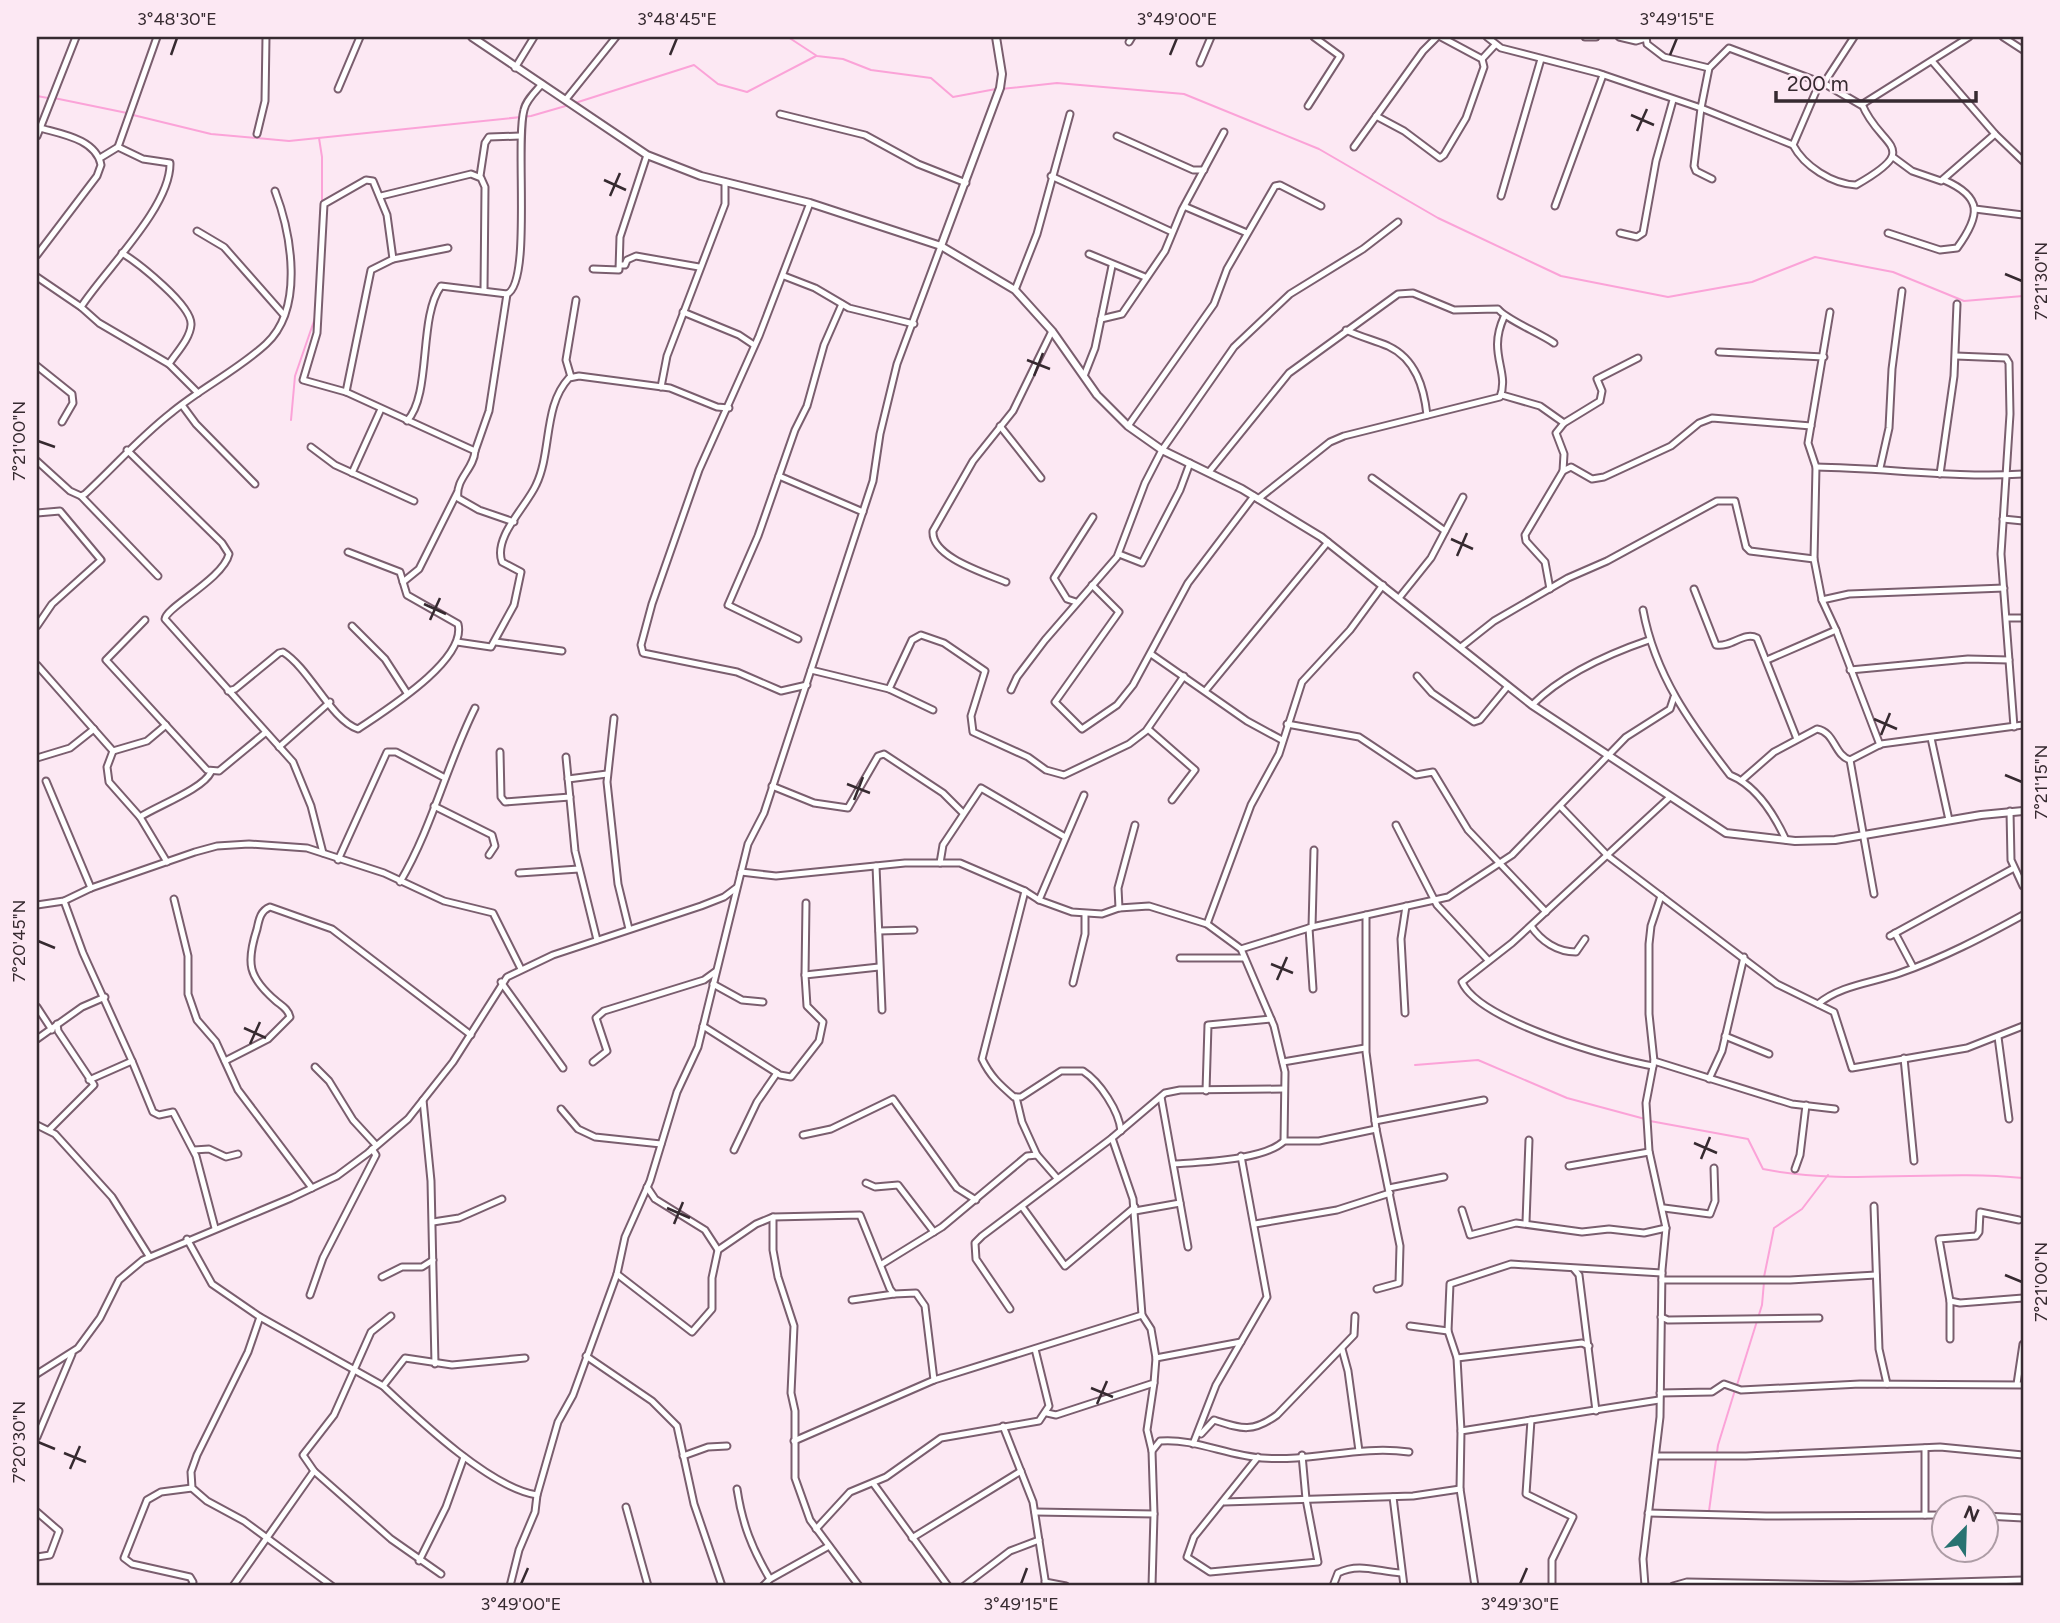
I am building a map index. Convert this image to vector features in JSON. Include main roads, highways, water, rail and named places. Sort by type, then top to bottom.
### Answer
[{"type":"waterway","points":[[788,37],[817,56],[843,59],[871,70],[931,78],[953,97],[996,89]]},
{"type":"waterway","points":[[575,103],[694,65],[718,84],[747,92],[816,56]]},
{"type":"waterway","points":[[1001,89],[1057,83],[1184,94],[1319,149],[1438,218],[1561,276],[1668,297],[1752,282],[1815,257],[1893,272],[1964,301],[2023,296]]},
{"type":"waterway","points":[[37,96],[48,98]]},
{"type":"waterway","points":[[54,98],[127,113]]},
{"type":"waterway","points":[[133,115],[211,134],[289,141],[531,116],[569,105]]},
{"type":"waterway","points":[[319,138],[322,157],[322,202]]},
{"type":"waterway","points":[[291,420],[295,376],[315,318],[317,292]]},
{"type":"waterway","points":[[1415,1065],[1478,1060],[1567,1098],[1645,1119]]},
{"type":"waterway","points":[[1650,1121],[1748,1139],[1763,1169],[1795,1174],[2023,1178]]},
{"type":"waterway","points":[[1764,1277],[1774,1228],[1802,1209],[1828,1175]]},
{"type":"waterway","points":[[1737,1385],[1762,1305],[1764,1282]]},
{"type":"waterway","points":[[1709,1511],[1718,1445],[1735,1390]]}]
